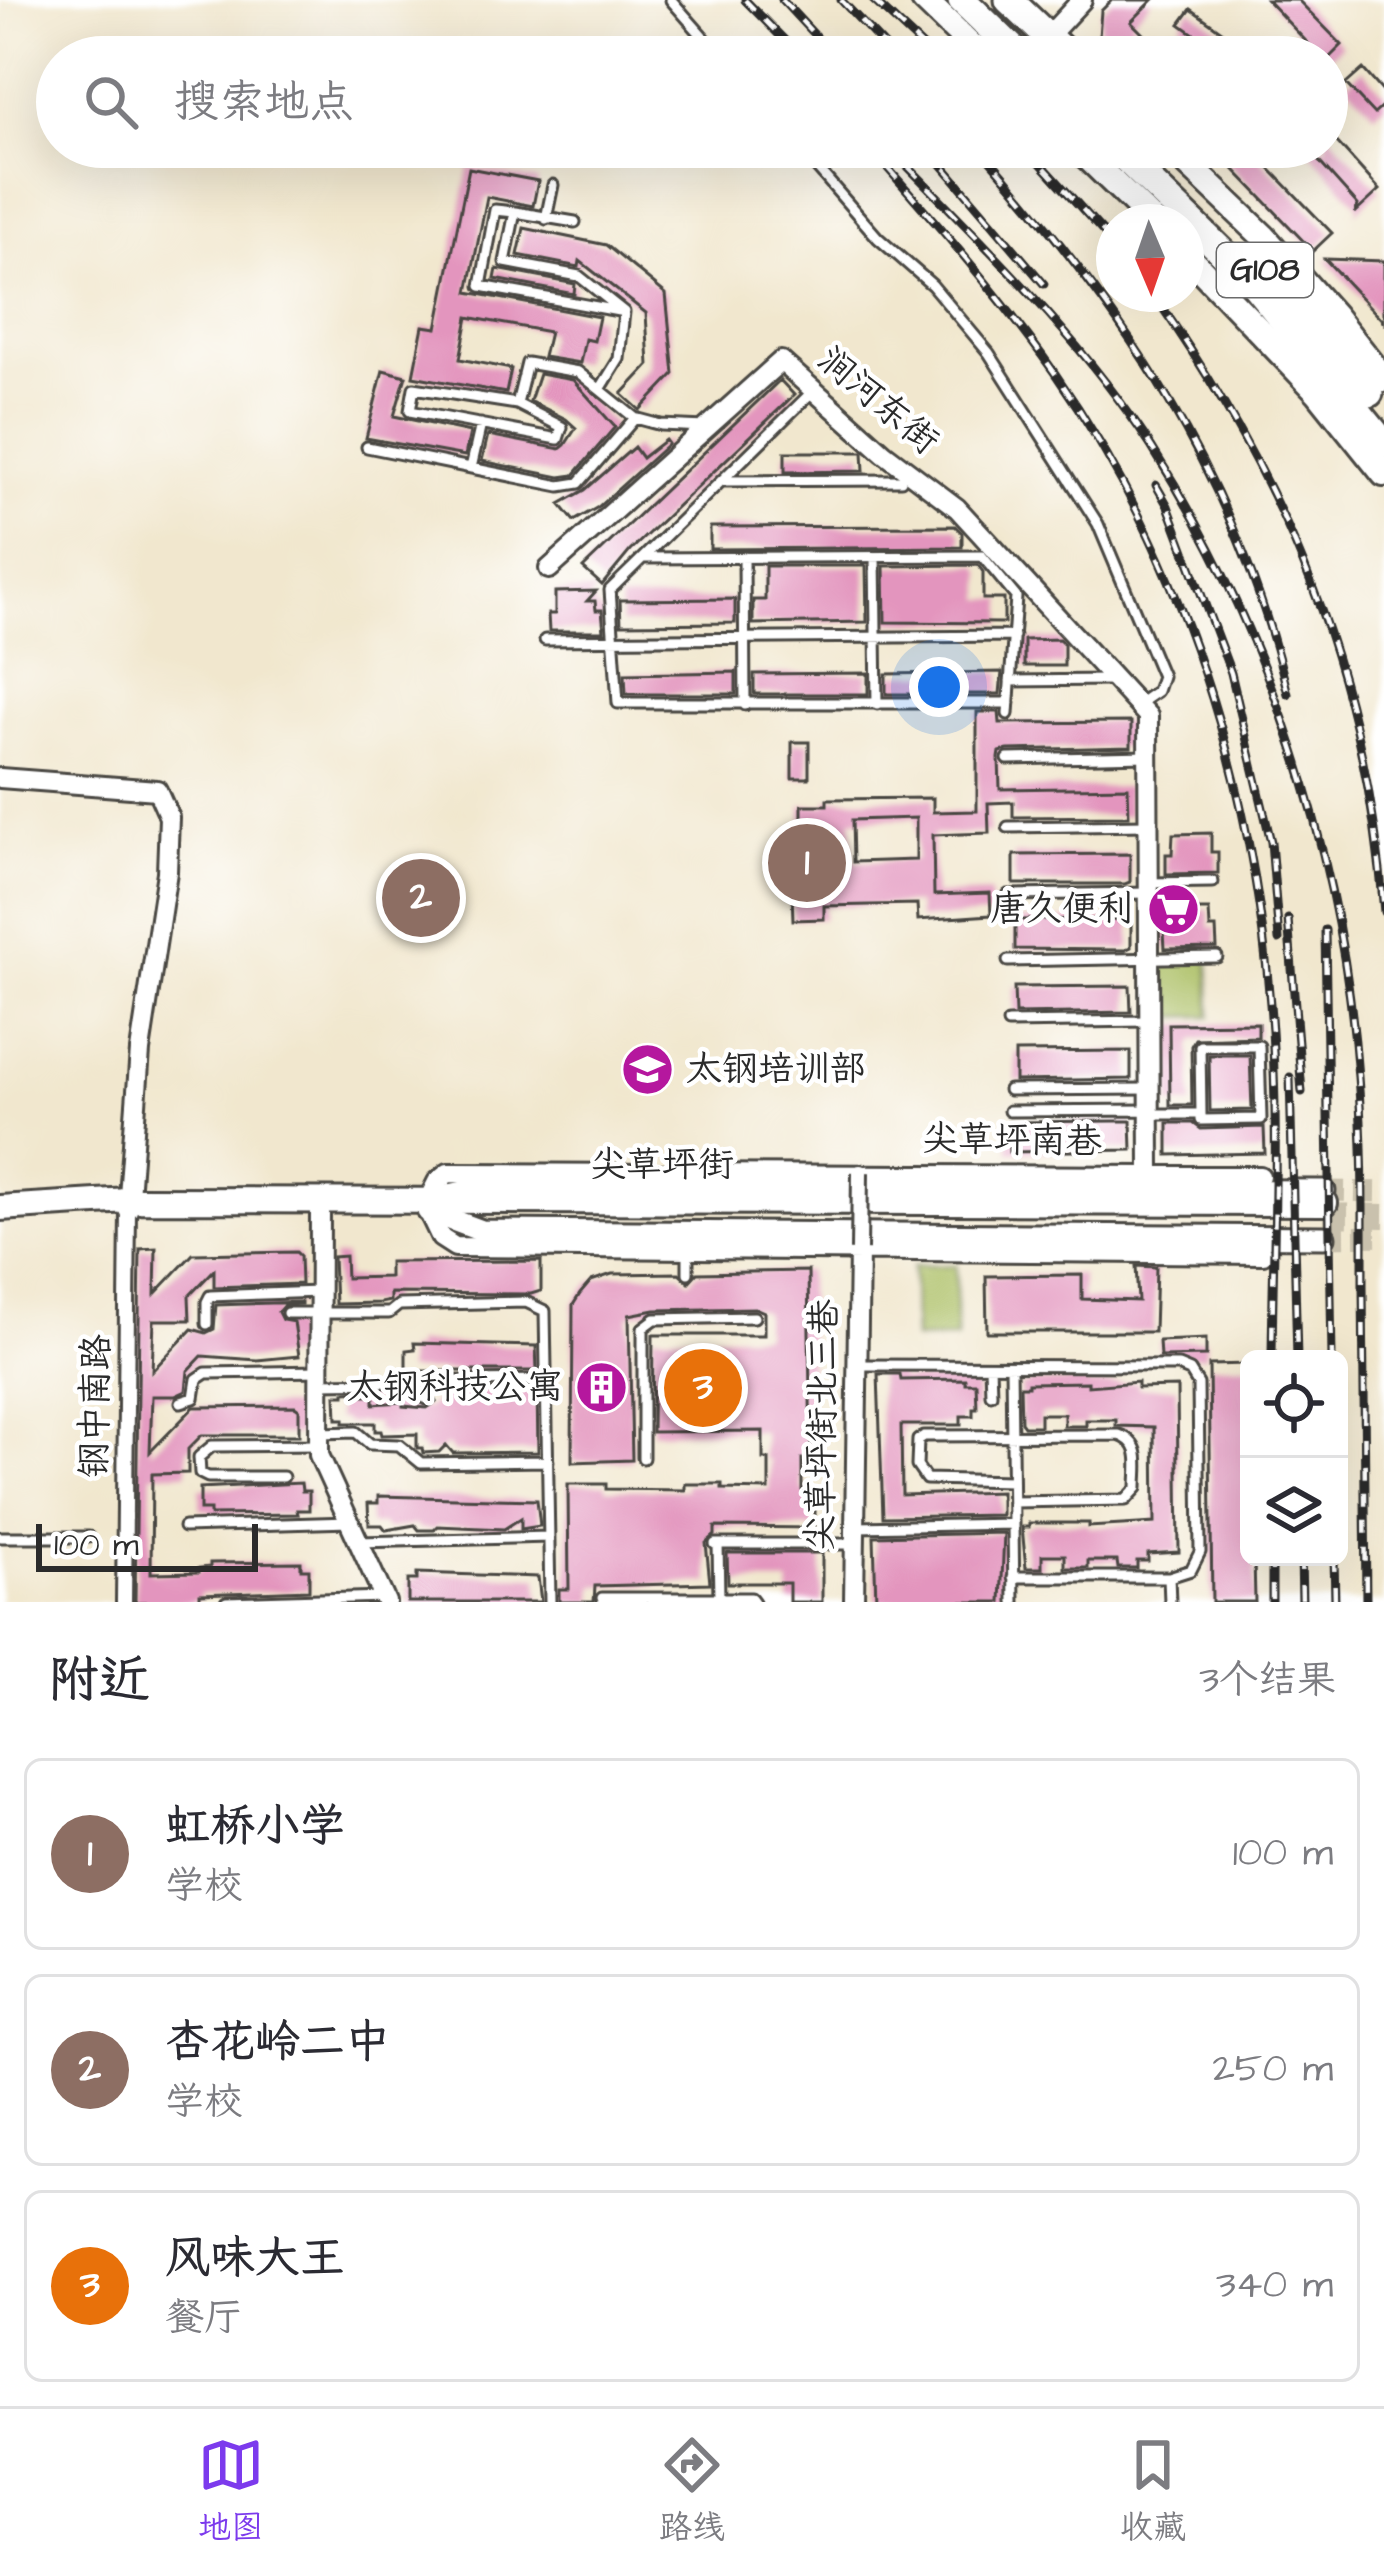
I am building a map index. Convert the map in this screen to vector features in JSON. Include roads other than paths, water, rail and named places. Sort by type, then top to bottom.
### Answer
[{"type":"main road","points":[[924,0],[961,36]]},
{"type":"main road","points":[[938,0],[974,36]]},
{"type":"main road","points":[[962,0],[999,36]]},
{"type":"main road","points":[[987,0],[1039,36]]},
{"type":"main road","points":[[1009,0],[1047,36]]},
{"type":"main road","points":[[1022,0],[1045,36]]},
{"type":"main road","points":[[1099,168],[1136,204]]},
{"type":"main road","points":[[1113,168],[1151,204]]},
{"type":"main road","name":"G108","points":[[1136,168],[1250,279],[1372,441]]},
{"type":"main road","name":"G108","points":[[1160,168],[1270,275],[1384,413]]},
{"type":"main road","points":[[1190,168],[1264,237],[1384,380]]},
{"type":"main road","points":[[1204,257],[1372,441],[1384,474]]},
{"type":"main road","points":[[1204,272],[1372,441]]},
{"type":"main road","name":"尖草坪街","points":[[0,1220],[128,1205],[320,1210],[428,1206]]},
{"type":"main road","name":"尖草坪街","points":[[0,1208],[1324,1212]]},
{"type":"street","points":[[1056,36],[1082,0]]},
{"type":"street","name":"涧河东街","points":[[549,569],[781,362],[884,453],[957,508],[1143,710]]},
{"type":"street","name":"尖草坪南巷","points":[[428,1206],[437,1182],[448,1173],[1150,1176],[1148,756],[1143,710]]},
{"type":"street","points":[[0,778],[157,790],[169,817],[167,872],[133,1117],[128,1205]]},
{"type":"street","points":[[860,1172],[860,1250]]},
{"type":"street","points":[[1150,1176],[1259,1176]]},
{"type":"street","name":"钢中南路","points":[[124,1602],[128,1205]]},
{"type":"street","points":[[428,1206],[441,1238],[455,1247],[1225,1258],[1263,1254]]},
{"type":"street","points":[[320,1210],[319,1455],[385,1599]]},
{"type":"street","name":"尖草坪街北三巷","points":[[854,1602],[860,1250]]},
{"type":"lane","points":[[671,0],[703,36]]},
{"type":"lane","points":[[817,168],[878,238],[932,285],[989,353],[1098,524],[1162,676],[1143,710]]},
{"type":"lane","points":[[546,219],[553,185]]},
{"type":"lane","points":[[575,222],[495,211],[481,286],[624,311]]},
{"type":"lane","points":[[515,212],[505,262],[580,276],[624,311]]},
{"type":"lane","points":[[601,388],[620,359],[624,311]]},
{"type":"lane","points":[[517,404],[526,363],[578,372],[635,418],[661,425],[710,427]]},
{"type":"lane","points":[[414,388],[517,404],[562,427],[558,439],[410,411],[414,388]]},
{"type":"lane","points":[[643,558],[982,556],[1016,597],[1008,709],[877,704],[623,706],[616,699],[610,590],[814,390]]},
{"type":"lane","points":[[367,447],[560,485],[580,483],[635,418]]},
{"type":"lane","points":[[471,467],[481,424]]},
{"type":"lane","points":[[720,481],[901,480]]},
{"type":"lane","points":[[744,557],[745,705]]},
{"type":"lane","points":[[875,557],[877,704]]},
{"type":"lane","points":[[544,640],[1014,637]]},
{"type":"lane","points":[[1010,681],[1117,680]]},
{"type":"lane","points":[[1008,759],[1148,756]]},
{"type":"lane","points":[[1008,827],[1148,825]]},
{"type":"lane","points":[[1008,895],[1213,882]]},
{"type":"lane","points":[[1008,961],[1217,957]]},
{"type":"lane","points":[[1009,1023],[1149,1021]]},
{"type":"lane","points":[[1200,1046],[1259,1046],[1261,1120],[1201,1120],[1201,1114],[1200,1046]]},
{"type":"lane","points":[[1009,1090],[1150,1089]]},
{"type":"lane","points":[[1009,1111],[1201,1114]]},
{"type":"lane","points":[[688,1250],[688,1273]]},
{"type":"lane","points":[[207,1324],[210,1296],[319,1292]]},
{"type":"lane","points":[[287,1313],[533,1303],[547,1317],[550,1602]]},
{"type":"lane","points":[[644,1458],[643,1328],[655,1319],[754,1317]]},
{"type":"lane","points":[[857,1365],[1178,1366],[1193,1374],[1198,1384],[1200,1552],[1191,1570],[1169,1577],[1013,1577]]},
{"type":"lane","points":[[990,1366],[991,1394]]},
{"type":"lane","points":[[1011,1366],[1014,1602]]},
{"type":"lane","points":[[181,1402],[194,1397],[197,1378],[206,1373],[413,1381],[548,1380]]},
{"type":"lane","points":[[413,1381],[418,1395],[427,1399]]},
{"type":"lane","points":[[283,1477],[205,1477],[199,1470],[199,1457],[212,1446],[356,1432],[370,1444],[399,1444],[421,1463],[548,1461]]},
{"type":"lane","points":[[1012,1481],[932,1481],[919,1472],[918,1440],[924,1436],[1126,1437],[1137,1447],[1137,1488],[1126,1500],[1012,1502]]},
{"type":"lane","points":[[184,1527],[350,1522]]},
{"type":"lane","points":[[718,1598],[717,1544],[1013,1524]]},
{"type":"lane","points":[[0,1537],[89,1537]]},
{"type":"lane","points":[[359,1542],[549,1537]]},
{"type":"lane","points":[[1169,1577],[1170,1602]]},
{"type":"lane","points":[[602,1598],[751,1598],[754,1602]]},
{"type":"lane","points":[[226,1602],[385,1599]]},
{"type":"tunnel","points":[[1324,1191],[1384,1192]]},
{"type":"tunnel","points":[[1324,1215],[1384,1216]]},
{"type":"tunnel","points":[[1324,1237],[1384,1236]]},
{"type":"railway","points":[[745,0],[780,36]]},
{"type":"railway","points":[[782,0],[815,36]]},
{"type":"railway","points":[[841,0],[875,36]]},
{"type":"railway","points":[[873,0],[912,36]]},
{"type":"railway","points":[[887,168],[1011,314],[1100,443],[1175,594],[1204,673],[1247,837],[1270,1004],[1275,1137],[1272,1350]]},
{"type":"railway","points":[[909,168],[1060,327],[1151,446],[1231,592],[1293,749],[1336,912],[1358,1077],[1366,1602]]},
{"type":"railway","points":[[945,168],[1044,284]]},
{"type":"railway","points":[[997,168],[1082,272],[1169,401],[1238,539],[1266,614],[1288,694]]},
{"type":"railway","points":[[1045,168],[1096,224]]},
{"type":"railway","points":[[1165,312],[1244,439],[1312,586],[1359,743],[1384,912]]},
{"type":"railway","points":[[1156,485],[1231,673],[1271,842],[1279,940]]},
{"type":"railway","points":[[1288,919],[1302,1092]]},
{"type":"railway","points":[[1325,930],[1332,1350]]},
{"type":"railway","points":[[1290,1077],[1297,1350]]},
{"type":"railway","points":[[1272,1566],[1272,1602]]},
{"type":"railway","points":[[1301,1566],[1302,1602]]},
{"type":"railway","points":[[1334,1566],[1335,1602]]},
{"type":"place","name":"虹桥小学","points":[[807,863]]},
{"type":"place","name":"杏花岭二中","points":[[421,898]]},
{"type":"place","name":"唐久便利","points":[[1173,909]]},
{"type":"place","name":"太钢培训部","points":[[647,1069]]},
{"type":"place","name":"太钢科技公寓","points":[[602,1387]]},
{"type":"place","name":"风味大王","points":[[703,1388]]}]
